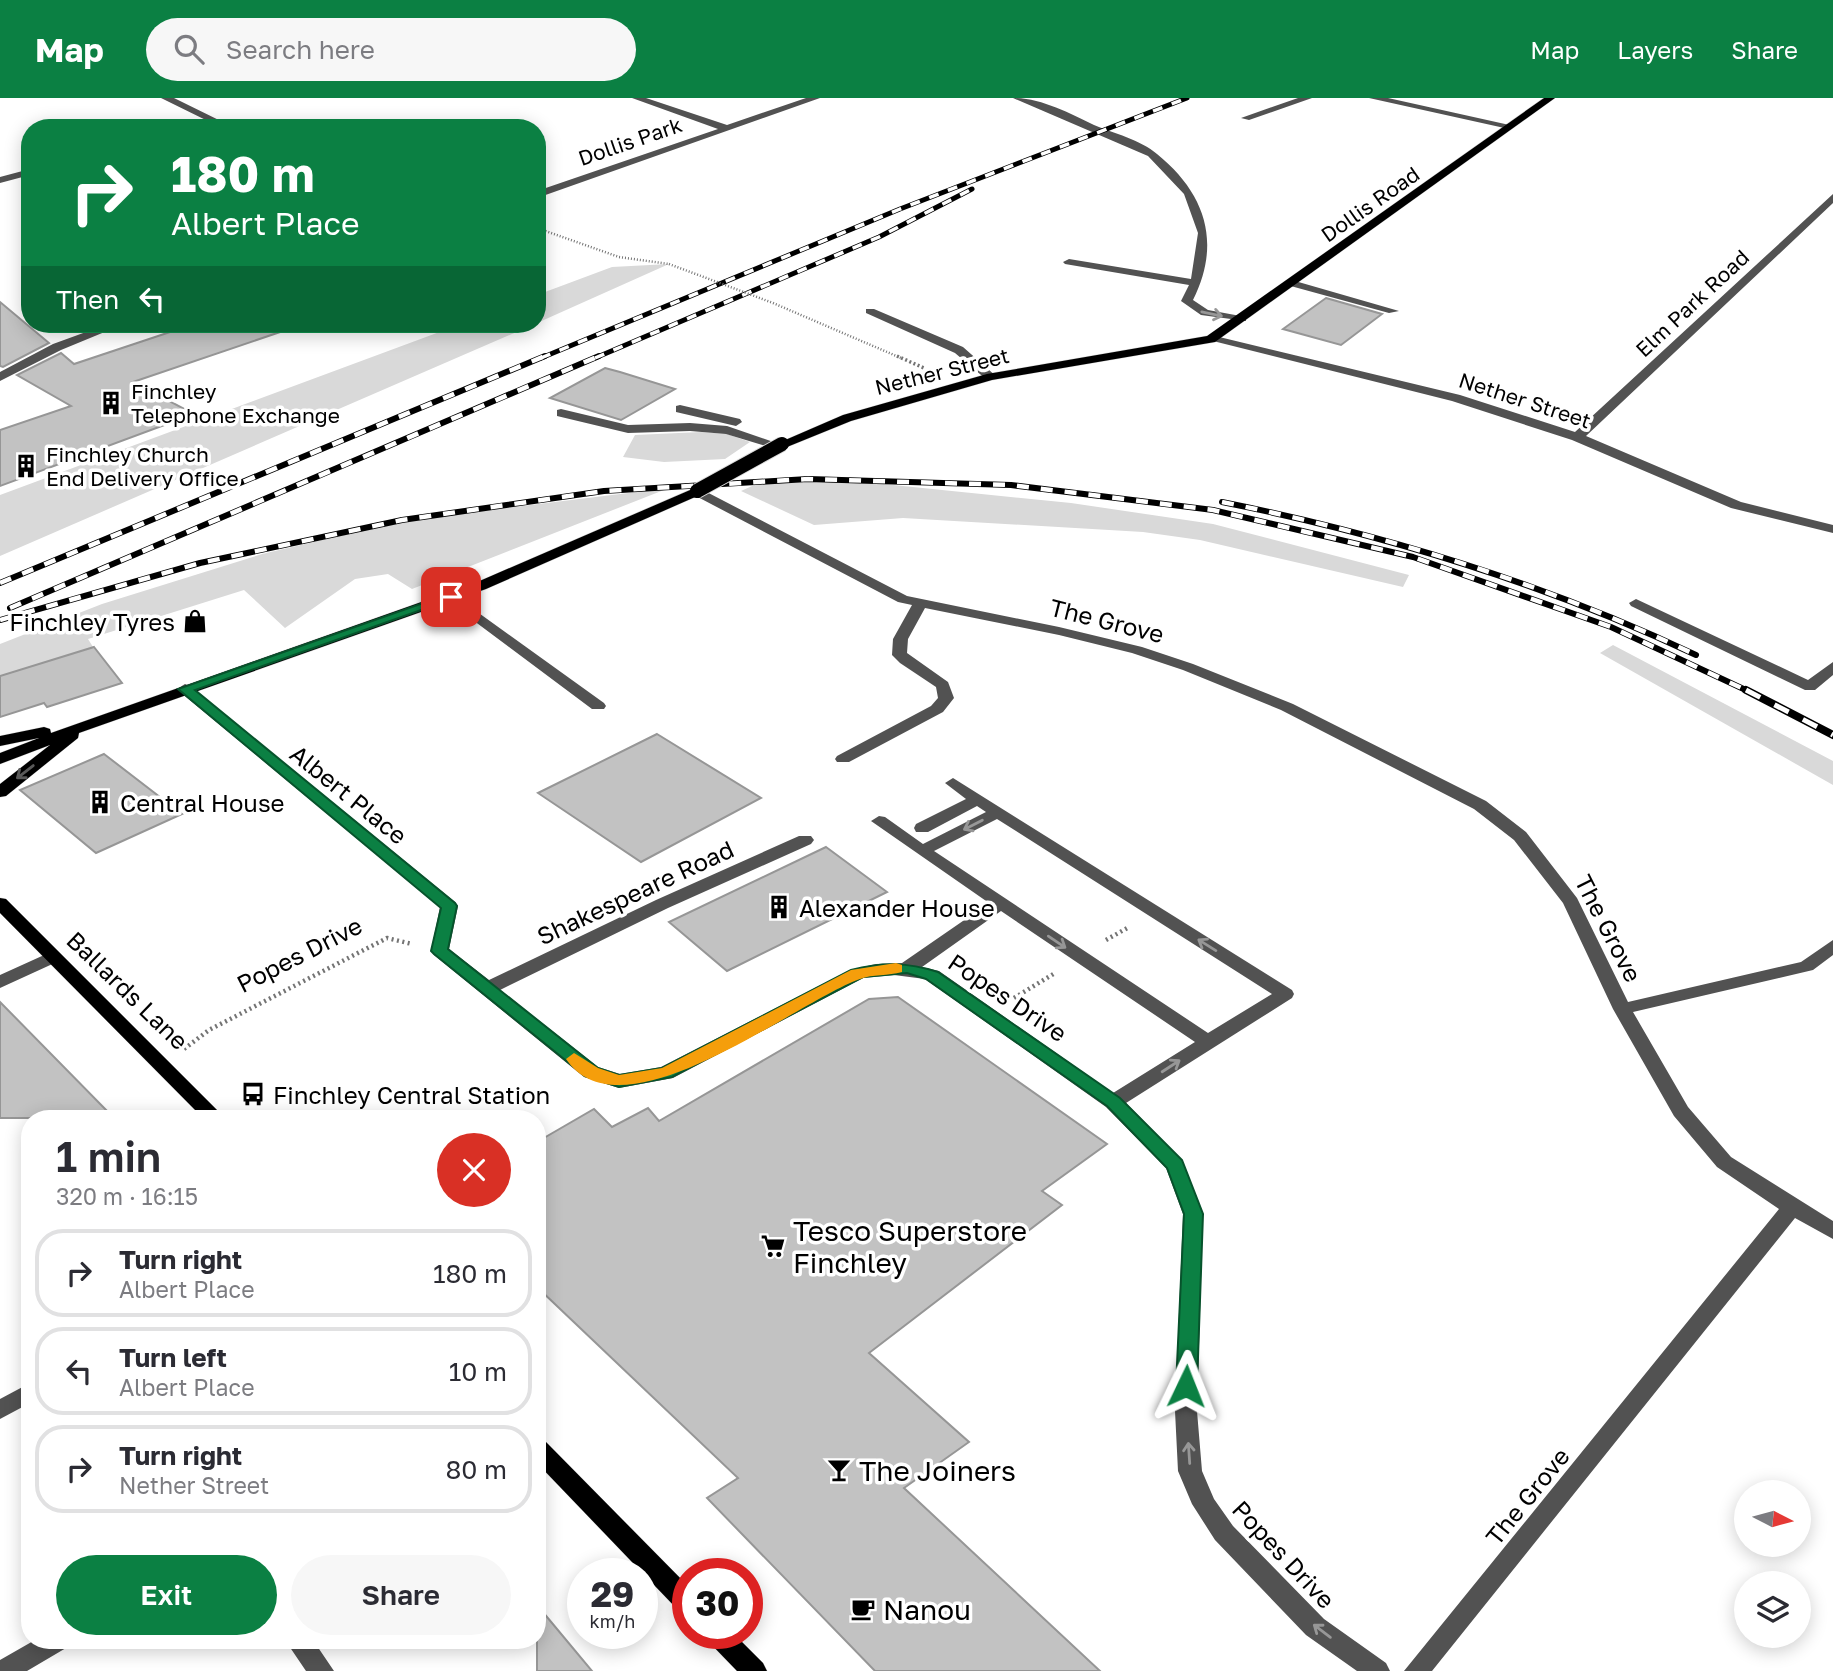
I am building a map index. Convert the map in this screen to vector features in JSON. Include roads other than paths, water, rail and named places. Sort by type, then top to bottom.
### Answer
[{"type":"main road","name":"Dollis Road","points":[[1211,339],[1550,98]]},
{"type":"main road","name":"Nether Street","points":[[0,758],[89,722],[451,597],[586,542],[697,491],[785,443],[847,418],[991,377],[1211,339]]},
{"type":"main road","name":"Nether Street","points":[[0,741],[89,722]]},
{"type":"main road","points":[[0,792],[89,722]]},
{"type":"main road","name":"Ballards Lane","points":[[0,903],[207,1110]]},
{"type":"main road","points":[[546,1457],[672,1587]]},
{"type":"main road","points":[[733,1649],[754,1671]]},
{"type":"street","points":[[166,98],[212,119]]},
{"type":"street","points":[[637,98],[726,128]]},
{"type":"street","name":"Dollis Park","points":[[546,192],[815,98]]},
{"type":"street","points":[[1018,98],[1060,113],[1152,154],[1189,193],[1203,233],[1196,283],[1187,301],[1205,313],[1242,319]]},
{"type":"street","points":[[1246,118],[1307,98]]},
{"type":"street","points":[[1374,98],[1509,126]]},
{"type":"street","points":[[0,180],[21,174]]},
{"type":"street","name":"Elm Park Road","points":[[1577,437],[1833,197]]},
{"type":"street","points":[[1069,262],[1196,283]]},
{"type":"street","points":[[1291,284],[1393,311]]},
{"type":"street","points":[[870,311],[958,350],[991,377]]},
{"type":"street","points":[[0,377],[57,347],[94,333]]},
{"type":"street","name":"Nether Street","points":[[1211,339],[1456,398],[1577,437],[1736,505],[1833,529]]},
{"type":"street","points":[[680,409],[785,443]]},
{"type":"street","points":[[561,413],[628,429],[690,427],[727,430],[785,443]]},
{"type":"street","name":"The Grove","points":[[697,491],[903,599],[1059,631],[1137,650],[1188,667],[1287,707],[1480,805],[1520,836],[1554,876],[1571,902],[1622,1009],[1681,1111],[1724,1162],[1792,1208],[1417,1671]]},
{"type":"street","points":[[451,597],[598,706]]},
{"type":"street","points":[[1636,603],[1810,687],[1833,667]]},
{"type":"street","points":[[843,759],[936,709],[946,698],[943,685],[910,666],[899,657],[896,649],[898,639],[920,604]]},
{"type":"street","name":"Albert Place","points":[[185,689],[449,906],[440,951]]},
{"type":"street","points":[[953,783],[1286,994],[1113,1102]]},
{"type":"street","points":[[922,828],[978,799]]},
{"type":"street","points":[[922,850],[998,812]]},
{"type":"street","points":[[879,821],[1208,1042]]},
{"type":"street","name":"Shakespeare Road","points":[[486,989],[662,904],[805,840]]},
{"type":"street","points":[[908,968],[1001,903]]},
{"type":"street","points":[[1622,1009],[1807,966],[1833,946]]},
{"type":"street","name":"Popes Drive","points":[[440,951],[591,1072],[619,1081],[666,1073],[857,974],[875,969],[908,968],[932,975],[1113,1102],[1175,1165],[1193,1214],[1186,1411],[1190,1471],[1204,1504],[1224,1533],[1315,1627],[1377,1671]]},
{"type":"street","points":[[0,982],[53,957]]},
{"type":"street","points":[[1792,1208],[1833,1231]]},
{"type":"street","points":[[0,1410],[21,1397]]},
{"type":"street","points":[[4,1671],[42,1649]]},
{"type":"street","points":[[305,1649],[321,1671]]},
{"type":"railway","points":[[541,358],[900,209],[1187,98]]},
{"type":"railway","points":[[595,358],[879,237],[972,189]]},
{"type":"railway","points":[[0,583],[545,356]]},
{"type":"railway","points":[[10,608],[599,356]]},
{"type":"railway","points":[[0,620],[200,563],[402,520],[604,491],[808,479],[1011,485],[1213,510],[1413,557],[1611,627],[1749,691]]},
{"type":"railway","points":[[1222,502],[1344,530],[1464,564],[1581,605],[1696,655]]},
{"type":"railway","points":[[1749,691],[1833,735]]},
{"type":"place","name":"Finchley Telephone Exchange","points":[[111,403]]},
{"type":"place","name":"Finchley Church End Delivery Office","points":[[26,466]]},
{"type":"place","name":"Finchley Tyres","points":[[195,621]]},
{"type":"place","name":"Central House","points":[[100,802]]},
{"type":"place","name":"Alexander House","points":[[779,907]]},
{"type":"place","name":"Finchley Central Station","points":[[253,1094]]},
{"type":"place","name":"Tesco Superstore Finchley","points":[[773,1246]]},
{"type":"place","name":"The Joiners","points":[[839,1470]]},
{"type":"place","name":"Nanou","points":[[863,1609]]}]
